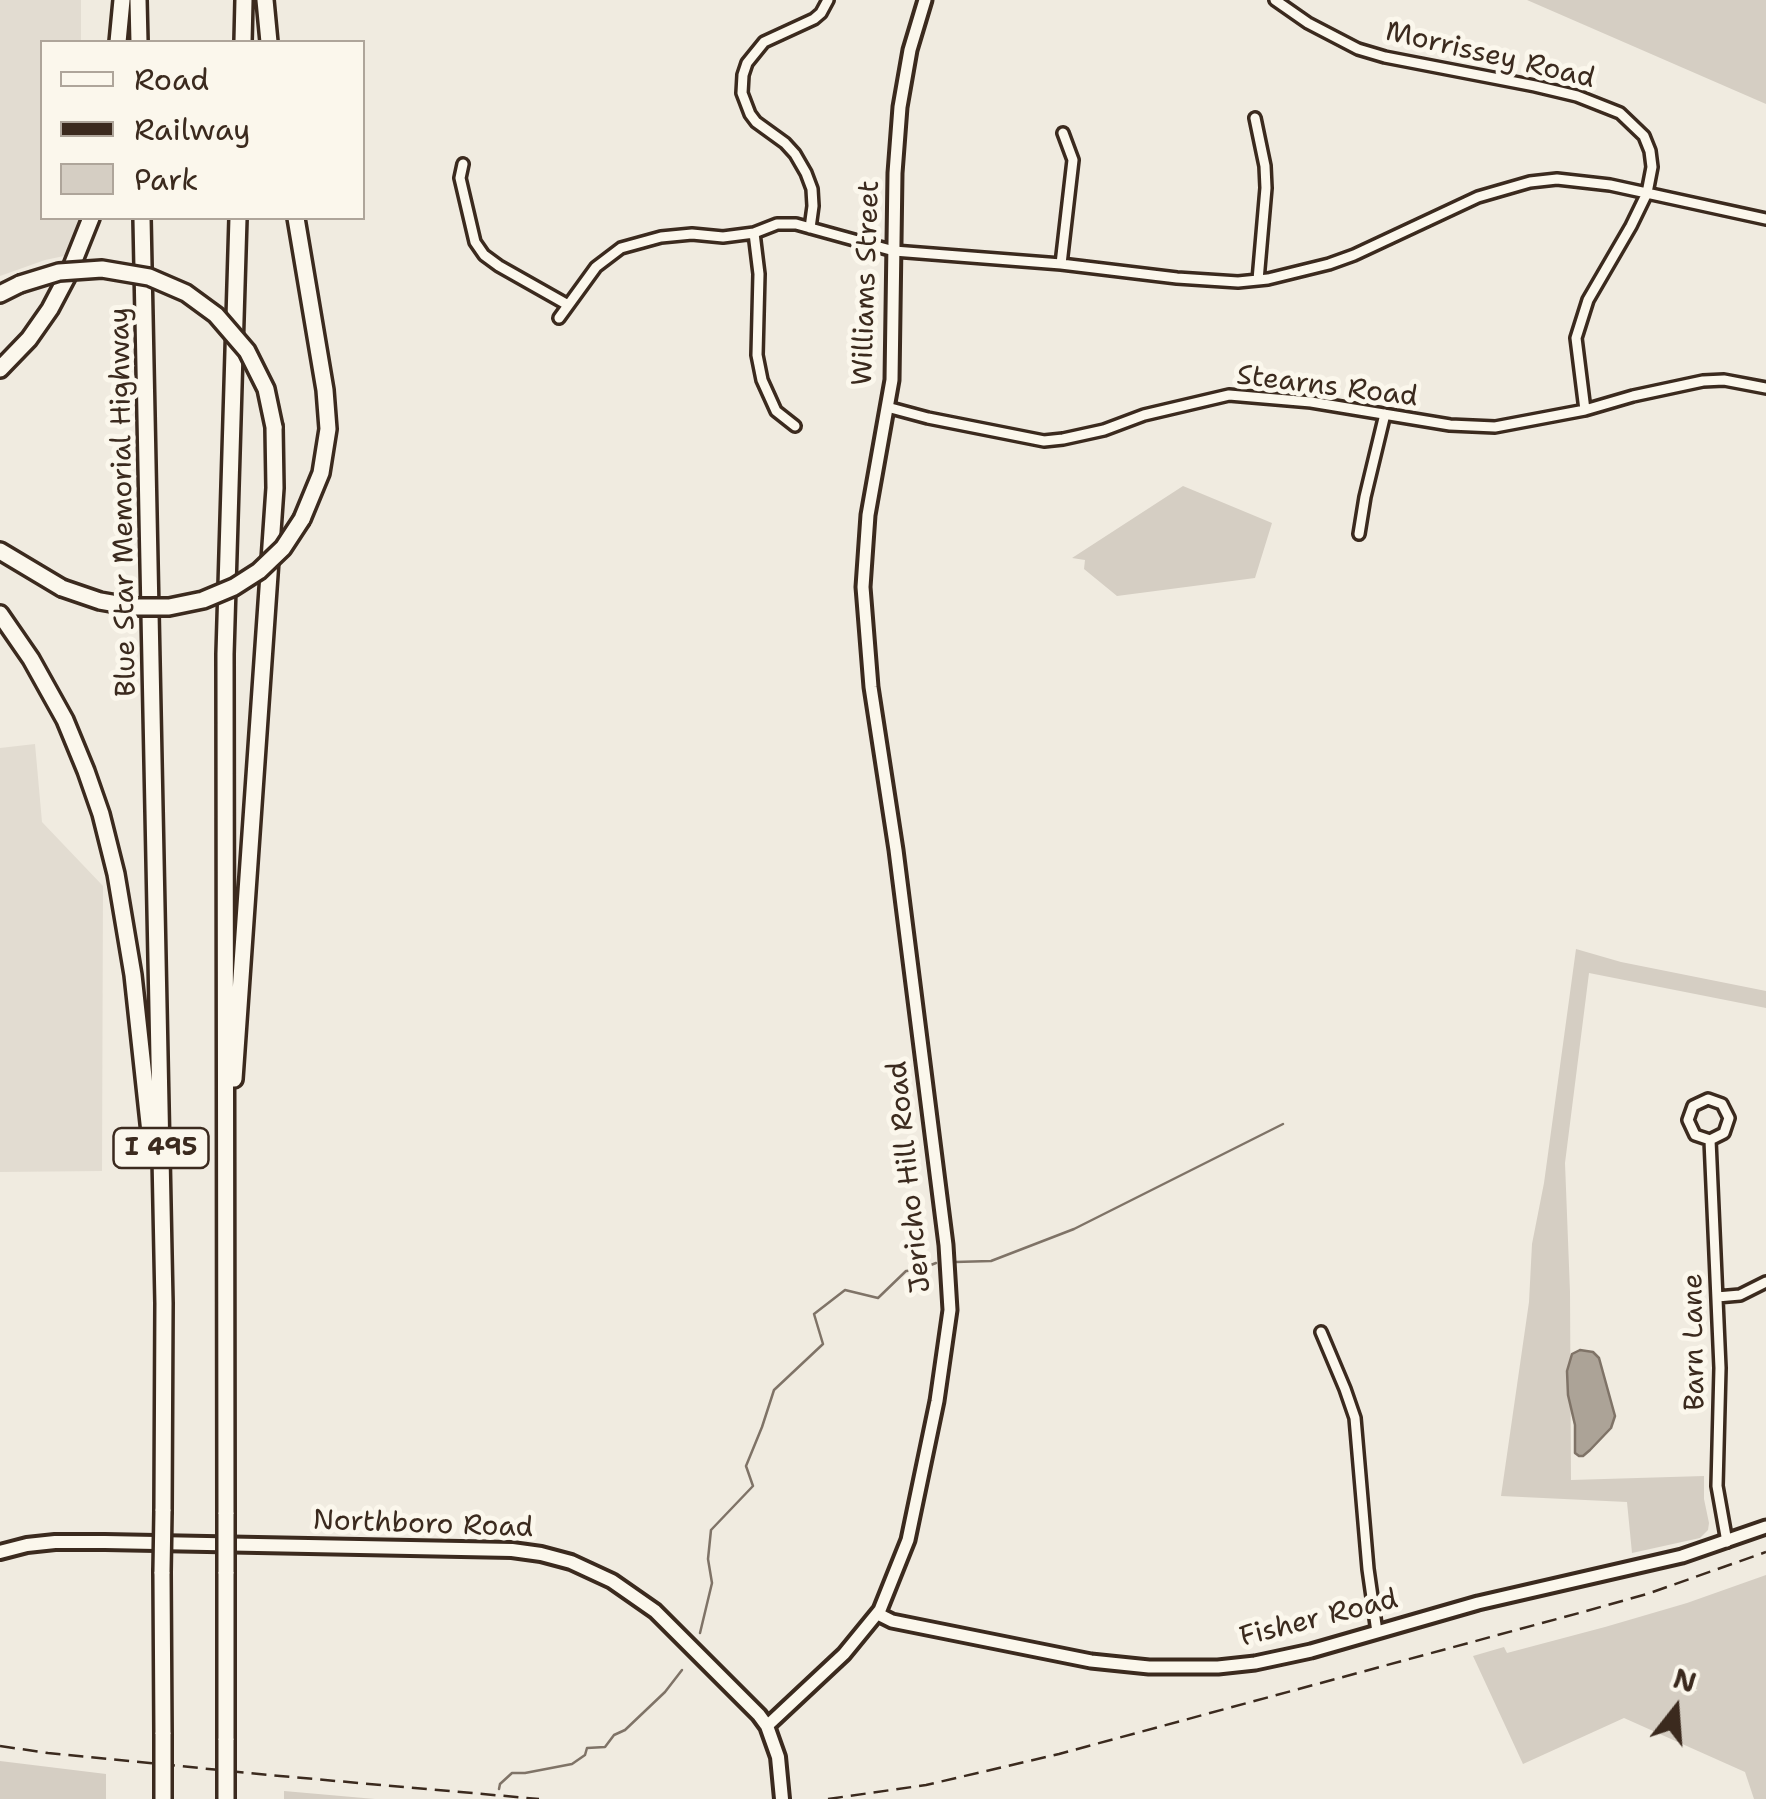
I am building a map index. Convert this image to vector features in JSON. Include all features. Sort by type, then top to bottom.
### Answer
[{"type":"highway","points":[[118,40],[122,0]]},
{"type":"highway","points":[[138,0],[138,40]]},
{"type":"highway","points":[[242,40],[244,0]]},
{"type":"highway","points":[[265,0],[269,40]]},
{"type":"highway","points":[[0,368],[23,346],[50,310],[90,220]]},
{"type":"highway","name":"Blue Star Memorial Highway","points":[[142,220],[164,1302]]},
{"type":"highway","name":"I 495","points":[[226,1799],[224,759],[238,220]]},
{"type":"highway","points":[[0,551],[62,588],[92,599],[161,608],[203,600],[234,588],[283,548],[302,520],[322,473],[328,429],[296,220]]},
{"type":"highway","points":[[0,294],[59,272],[102,269],[149,277],[186,293],[216,315],[247,351],[266,389],[274,428],[275,497],[225,1208]]},
{"type":"highway","points":[[0,614],[31,659],[64,720],[91,784],[109,844],[142,1037],[164,1302]]},
{"type":"highway","name":"I 495","points":[[163,1799],[164,1302]]},
{"type":"main road","name":"Northboro Road","points":[[0,1552],[27,1545],[85,1541],[480,1549],[541,1554],[571,1562],[599,1574],[655,1611],[738,1692],[767,1726],[778,1757],[782,1799]]},
{"type":"street","points":[[810,228],[812,190],[806,173],[795,154],[750,114],[742,92],[743,75],[764,42],[814,19],[828,0]]},
{"type":"street","name":"Williams Street","points":[[865,630],[864,548],[894,354],[895,173],[900,107],[910,50],[925,0]]},
{"type":"street","name":"Morrissey Road","points":[[1275,0],[1308,23],[1358,49],[1576,96],[1620,113],[1644,136],[1652,167],[1646,193],[1588,300],[1576,338],[1585,410]]},
{"type":"street","points":[[1254,118],[1266,188],[1258,280]]},
{"type":"street","points":[[1061,264],[1073,160],[1064,133]]},
{"type":"street","points":[[463,164],[460,178],[475,242],[484,255],[568,305]]},
{"type":"street","points":[[559,318],[596,267],[621,248],[680,234],[754,234],[776,224],[789,223],[894,251],[1238,282],[1298,272],[1354,255],[1478,197],[1530,182],[1585,180],[1766,219]]},
{"type":"street","points":[[754,234],[759,274],[757,354],[762,380],[776,411],[795,426]]},
{"type":"street","name":"Stearns Road","points":[[886,407],[1044,441],[1104,430],[1144,415],[1229,395],[1311,402],[1450,425],[1494,427],[1585,410],[1703,380],[1766,388]]},
{"type":"street","points":[[1360,534],[1385,414]]},
{"type":"street","name":"Jericho Hill Road","points":[[767,1726],[844,1654],[878,1614],[902,1560],[920,1486],[950,1310],[950,1281],[865,630]]},
{"type":"street","name":"Barn Lane","points":[[1708,1099],[1722,1104],[1729,1118],[1724,1133],[1710,1140],[1695,1134],[1688,1120],[1694,1106],[1708,1099]]},
{"type":"street","name":"Barn Lane","points":[[1710,1140],[1720,1380],[1717,1486],[1727,1542]]},
{"type":"street","points":[[1717,1296],[1740,1295],[1766,1282]]},
{"type":"street","points":[[1321,1332],[1355,1418],[1377,1632]]},
{"type":"street","name":"Fisher Road","points":[[878,1614],[892,1621],[1122,1666],[1218,1668],[1311,1651],[1478,1603],[1682,1556],[1766,1527]]},
{"type":"shaded area","points":[[0,0],[81,0],[81,40],[40,40],[40,220],[80,220],[69,255],[0,276]]},
{"type":"shaded area","points":[[35,744],[42,822],[103,886],[102,1171],[0,1172],[0,748]]},
{"type":"shaded area","points":[[1580,1350],[1593,1352],[1599,1358],[1615,1416],[1611,1428],[1583,1456],[1575,1453],[1567,1371],[1572,1354]]},
{"type":"green space","points":[[1527,0],[1766,0],[1766,104]]},
{"type":"green space","points":[[1183,486],[1272,523],[1255,578],[1117,596],[1084,569],[1085,560],[1072,558]]},
{"type":"green space","points":[[1576,949],[1766,991],[1766,1008],[1589,973],[1565,1163],[1571,1480],[1704,1476],[1709,1523],[1700,1538],[1632,1553],[1627,1502],[1501,1496],[1529,1302],[1532,1244]]},
{"type":"green space","points":[[1766,1575],[1766,1799],[1754,1799],[1745,1772],[1624,1718],[1523,1764],[1473,1656],[1504,1647],[1507,1653],[1605,1627]]},
{"type":"green space","points":[[0,1761],[106,1774],[106,1799],[0,1799]]},
{"type":"green space","points":[[284,1791],[375,1799],[284,1799]]},
{"type":"waterway","points":[[955,1262],[991,1261],[1074,1229],[1283,1124]]},
{"type":"waterway","points":[[700,1633],[712,1583],[708,1559],[711,1530],[753,1486],[746,1466],[774,1390],[823,1344],[814,1314],[845,1290],[878,1298],[906,1271],[936,1263]]},
{"type":"waterway","points":[[499,1789],[512,1773],[572,1764],[585,1755],[587,1748],[605,1747],[665,1692],[682,1670]]},
{"type":"railway","points":[[828,1799],[926,1785],[1059,1754],[1647,1594],[1766,1552]]},
{"type":"railway","points":[[0,1746],[539,1799]]}]
